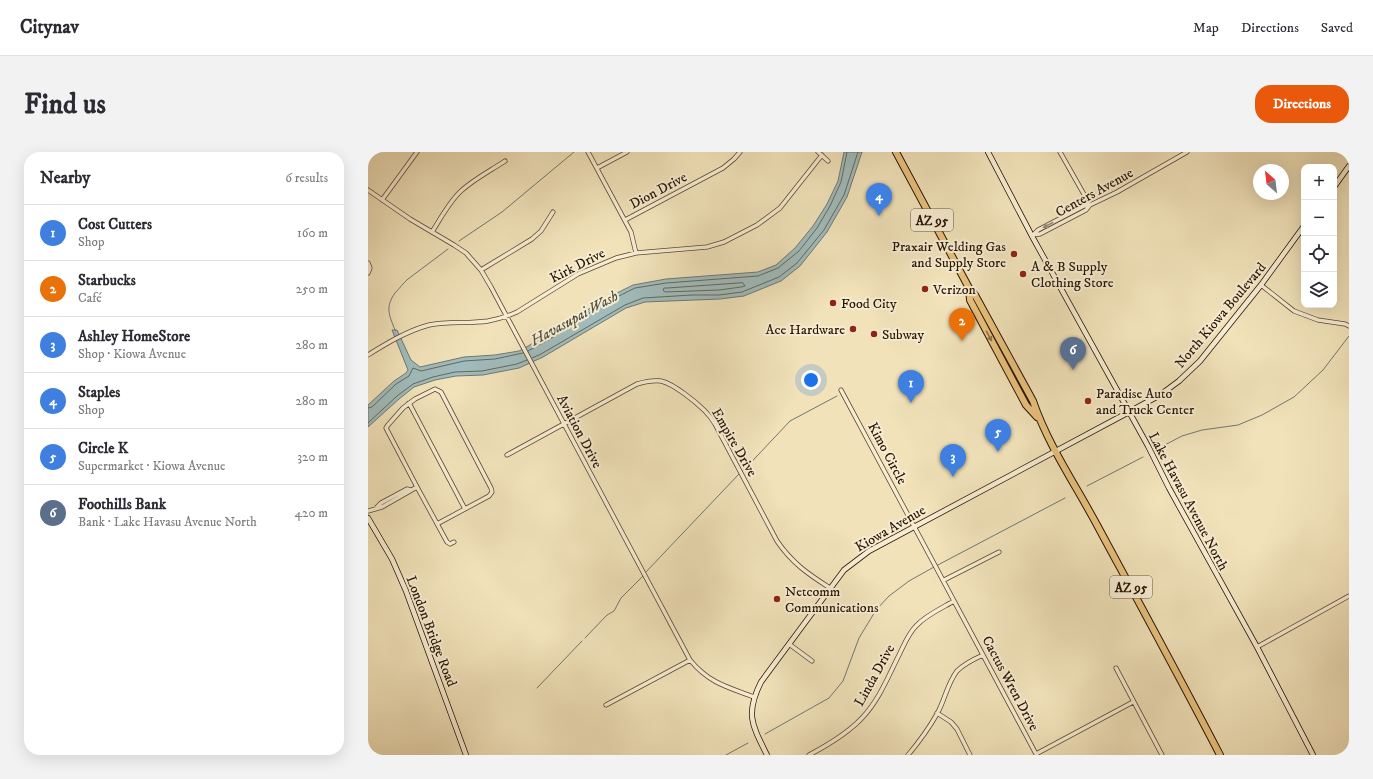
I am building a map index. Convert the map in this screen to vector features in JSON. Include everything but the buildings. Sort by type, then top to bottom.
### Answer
[{"type":"highway","name":"AZ 95","points":[[896,152],[968,288],[970,300],[1026,405],[1040,420],[1220,755]]},
{"type":"street","points":[[382,200],[417,152]]},
{"type":"street","points":[[588,152],[631,232],[636,253]]},
{"type":"street","points":[[597,168],[627,152]]},
{"type":"street","name":"Dion Drive","points":[[625,220],[723,168],[740,152]]},
{"type":"street","points":[[818,152],[828,161]]},
{"type":"street","name":"Lake Havasu Avenue North","points":[[988,152],[1156,461],[1169,488],[1257,647],[1313,755]]},
{"type":"street","points":[[1060,152],[1090,205]]},
{"type":"street","points":[[1175,152],[1178,157]]},
{"type":"street","name":"Centers Avenue","points":[[1032,235],[1040,234],[1086,210],[1090,205],[1117,192],[1187,152]]},
{"type":"street","name":"Kirk Drive","points":[[368,355],[398,337],[429,326],[452,322],[488,321],[507,316],[517,312],[578,274],[601,263],[636,253],[707,247],[724,242],[757,225],[780,208],[822,155]]},
{"type":"street","points":[[432,232],[452,201],[461,191],[505,162]]},
{"type":"street","points":[[1337,183],[1349,166]]},
{"type":"street","name":"Aviation Drive","points":[[368,190],[410,220],[466,253],[481,270],[690,660],[699,671],[711,680],[754,697]]},
{"type":"street","points":[[481,270],[532,239],[541,231],[553,212]]},
{"type":"street","name":"North Kiowa Boulevard","points":[[1056,451],[1160,395],[1179,381],[1200,361],[1261,285],[1301,230]]},
{"type":"street","points":[[368,262],[370,268],[368,273]]},
{"type":"street","points":[[1261,285],[1294,311],[1318,320],[1345,324],[1349,326]]},
{"type":"street","name":"Empire Drive","points":[[507,455],[637,384],[657,381],[672,386],[707,412],[777,541],[787,555],[803,570],[830,588]]},
{"type":"street","points":[[437,524],[489,496],[492,492],[444,399],[440,392],[435,390],[409,403],[388,424],[386,428],[417,487],[437,524],[447,542],[450,544],[454,542]]},
{"type":"street","name":"Kimo Circle","points":[[841,390],[914,526]]},
{"type":"street","points":[[409,403],[465,509]]},
{"type":"street","name":"Kiowa Avenue","points":[[767,755],[753,725],[751,711],[754,697],[761,682],[844,570],[869,550],[1056,451]]},
{"type":"street","points":[[368,511],[407,489],[411,490],[417,487]]},
{"type":"street","name":"London Bridge Road","points":[[368,518],[392,559],[405,588],[466,755]]},
{"type":"street","name":"Cactus Wren Drive","points":[[914,526],[1036,754],[1133,702]]},
{"type":"street","points":[[944,580],[998,552]]},
{"type":"street","points":[[1257,647],[1349,596]]},
{"type":"street","name":"Linda Drive","points":[[809,755],[832,743],[849,731],[862,718],[880,692],[907,638],[916,626],[926,617],[954,601]]},
{"type":"street","points":[[789,644],[812,661]]},
{"type":"street","points":[[908,755],[938,713],[952,678],[958,670],[983,655]]},
{"type":"street","points":[[606,705],[690,660]]},
{"type":"street","points":[[1116,668],[1162,755]]},
{"type":"street","points":[[938,713],[951,722],[957,729],[970,755]]},
{"type":"water","points":[[844,152],[862,152],[847,197],[827,232],[800,266],[781,281],[744,296],[720,299],[645,302],[626,308],[543,357],[519,368],[483,375],[456,376],[435,380],[414,387],[368,427],[368,405],[408,370],[392,330],[397,330],[411,360],[420,367],[464,357],[495,355],[519,351],[548,335],[603,300],[633,285],[666,279],[758,272],[776,265],[795,248],[813,226],[827,204],[838,181]]},
{"type":"waterway","points":[[459,241],[502,212],[574,152]]},
{"type":"waterway","points":[[395,330],[389,311],[390,303],[395,293],[408,279],[448,249]]},
{"type":"waterway","points":[[1157,449],[1182,436],[1202,430],[1238,425],[1262,415],[1294,397],[1323,370],[1349,336]]},
{"type":"waterway","points":[[742,472],[790,421],[837,396]]},
{"type":"waterway","points":[[1087,486],[1143,457]]},
{"type":"waterway","points":[[645,573],[739,474]]},
{"type":"waterway","points":[[936,566],[1065,498]]},
{"type":"waterway","points":[[765,734],[829,698],[843,681],[859,638],[876,610],[889,596],[909,581],[934,567]]},
{"type":"waterway","points":[[585,638],[607,615],[614,611],[621,598],[643,576]]},
{"type":"waterway","points":[[537,688],[582,641]]},
{"type":"waterway","points":[[726,755],[748,743]]},
{"type":"place","name":"Staples","points":[[879,216]]},
{"type":"place","name":"Praxair Welding Gas and Supply Store","points":[[1014,254]]},
{"type":"place","name":"A & B Supply Clothing Store","points":[[1023,274]]},
{"type":"place","name":"Verizon","points":[[925,289]]},
{"type":"place","name":"Food City","points":[[833,303]]},
{"type":"place","name":"Ace Hardware","points":[[853,329]]},
{"type":"place","name":"Subway","points":[[874,334]]},
{"type":"place","name":"Starbucks","points":[[962,341]]},
{"type":"place","name":"Foothills Bank","points":[[1073,370]]},
{"type":"place","name":"Paradise Auto and Truck Center","points":[[1088,401]]},
{"type":"place","name":"Cost Cutters","points":[[911,403]]},
{"type":"place","name":"Circle K","points":[[998,452]]},
{"type":"place","name":"Ashley HomeStore","points":[[953,477]]},
{"type":"place","name":"Netcomm Communications","points":[[777,599]]},
{"type":"water label","name":"Havasupai Wash","points":[[574,318]]}]
